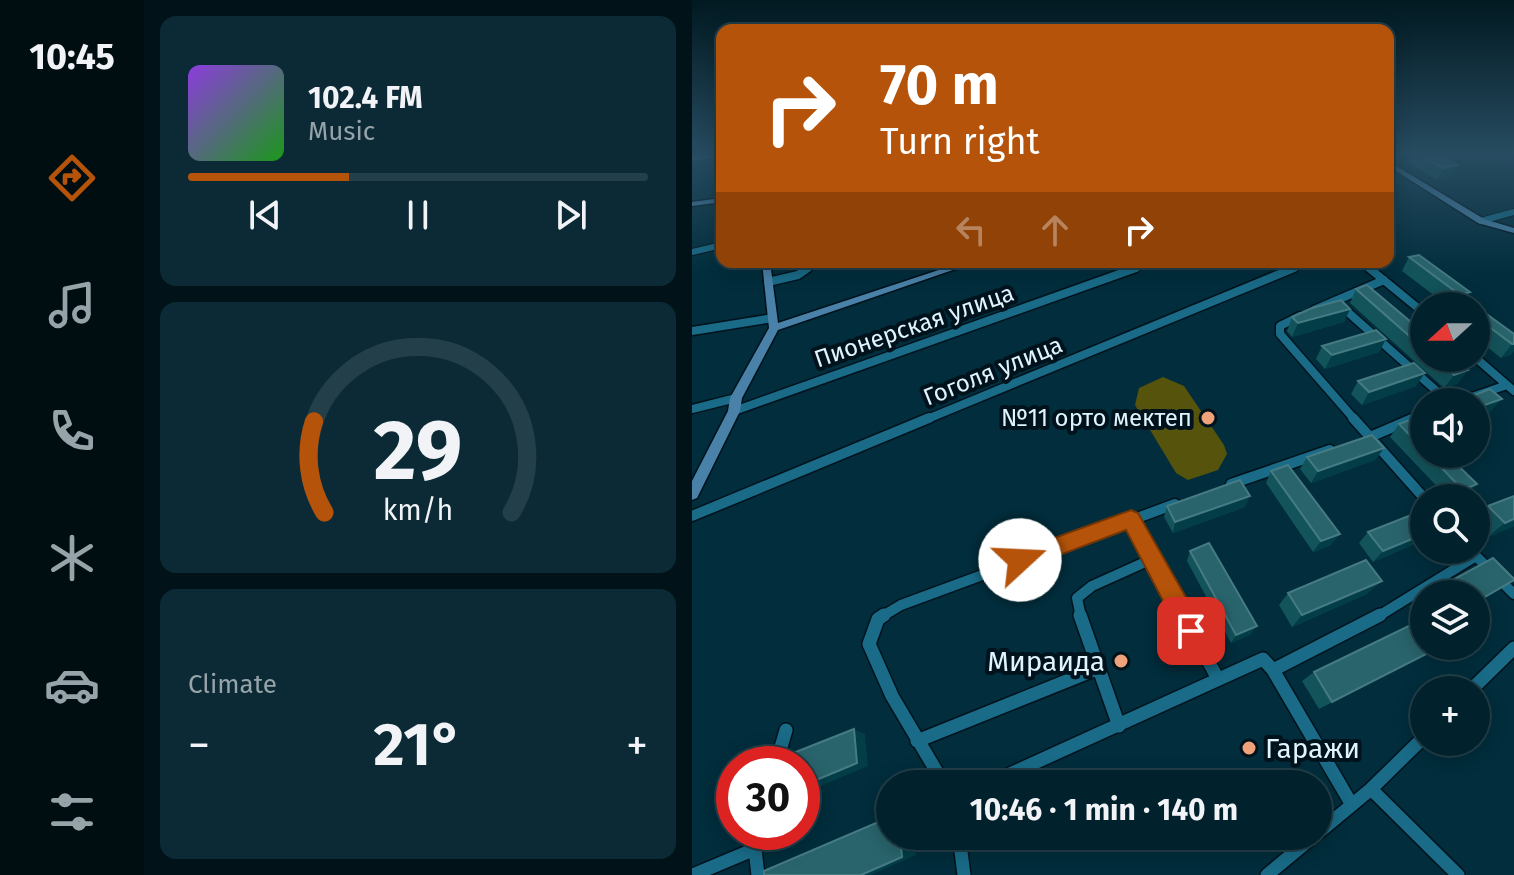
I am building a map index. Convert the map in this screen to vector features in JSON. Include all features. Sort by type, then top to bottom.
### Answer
[{"type":"street","points":[[1439,195],[1481,221],[1514,231]]},
{"type":"street","points":[[692,204],[716,201]]},
{"type":"street","points":[[1481,221],[1514,212]]},
{"type":"street","points":[[692,252],[716,246]]},
{"type":"street","points":[[692,494],[734,411],[736,398],[773,323],[767,268]]},
{"type":"street","points":[[768,282],[798,275],[807,268]]},
{"type":"street","points":[[692,331],[773,323],[952,268]]},
{"type":"street","name":"Пионерская улица","points":[[734,411],[1135,268]]},
{"type":"street","name":"Гоголя улица","points":[[692,516],[1293,268]]},
{"type":"street","points":[[1369,268],[1410,301]]},
{"type":"street","points":[[1384,280],[1282,325],[1278,331],[1412,484]]},
{"type":"street","points":[[1334,300],[1433,388]]},
{"type":"street","points":[[1490,370],[1510,388]]},
{"type":"street","points":[[1490,393],[1510,388]]},
{"type":"street","points":[[692,409],[736,398]]},
{"type":"street","points":[[1356,442],[1410,420]]},
{"type":"street","points":[[1216,489],[1342,446]]},
{"type":"street","points":[[935,770],[892,696],[869,644],[878,619],[901,605],[1187,499]]},
{"type":"street","points":[[1131,519],[1218,679]]},
{"type":"street","points":[[1119,726],[1076,604],[1077,598],[1092,586],[1152,559]]},
{"type":"street","points":[[1273,670],[1363,626],[1456,564]]},
{"type":"street","points":[[1484,564],[1514,594]]},
{"type":"street","points":[[1485,676],[1514,648]]},
{"type":"street","points":[[1020,770],[1261,659],[1273,670],[1352,805]]},
{"type":"street","points":[[917,741],[1099,668]]},
{"type":"street","points":[[781,746],[786,730]]},
{"type":"street","points":[[1332,821],[1410,751]]},
{"type":"street","points":[[1371,789],[1458,875]]},
{"type":"street","points":[[693,875],[753,850]]},
{"type":"street","points":[[755,850],[758,875]]},
{"type":"street","points":[[961,850],[964,875]]},
{"type":"street","points":[[1267,875],[1297,850]]},
{"type":"shaded area","points":[[1163,377],[1184,386],[1224,445],[1227,454],[1218,470],[1188,480],[1176,473],[1135,405],[1139,388]]},
{"type":"building","points":[[1419,255],[1470,292],[1456,292],[1409,257]]},
{"type":"building","points":[[1367,285],[1410,321],[1410,337],[1356,289]]},
{"type":"building","points":[[1341,300],[1350,309],[1298,323],[1292,317],[1312,308]]},
{"type":"building","points":[[1490,316],[1514,334],[1512,344],[1490,328]]},
{"type":"building","points":[[1376,330],[1386,339],[1332,355],[1322,346]]},
{"type":"building","points":[[1410,364],[1410,372],[1425,373],[1369,392],[1358,381]]},
{"type":"building","points":[[1490,389],[1502,399],[1490,403]]},
{"type":"building","points":[[1410,420],[1410,435],[1399,424]]},
{"type":"building","points":[[1372,435],[1384,448],[1318,471],[1307,457]]},
{"type":"building","points":[[1288,465],[1340,534],[1321,541],[1271,471]]},
{"type":"building","points":[[1442,468],[1460,468],[1477,484],[1457,484]]},
{"type":"building","points":[[1240,480],[1250,496],[1175,522],[1167,506]]},
{"type":"building","points":[[1514,496],[1514,519],[1505,523],[1490,505]]},
{"type":"building","points":[[1410,516],[1410,540],[1383,551],[1368,532]]},
{"type":"building","points":[[1209,543],[1257,626],[1236,635],[1190,551]]},
{"type":"building","points":[[1493,558],[1514,580],[1490,594],[1490,580],[1453,580],[1482,564],[1490,564]]},
{"type":"building","points":[[1366,560],[1382,581],[1302,615],[1288,593]]},
{"type":"building","points":[[1410,625],[1410,660],[1414,660],[1332,702],[1314,672]]},
{"type":"building","points":[[854,729],[857,763],[820,778],[820,746],[811,746]]},
{"type":"building","points":[[876,823],[876,850],[901,850],[902,857],[861,875],[764,875],[764,871],[813,850],[820,850],[820,847]]},
{"type":"place","name":"№11 орто мектеп","points":[[1208,418]]},
{"type":"place","name":"Мираида","points":[[1121,661]]},
{"type":"place","name":"Гаражи","points":[[1249,748]]},
{"type":"route","points":[[1020,560],[1131,519],[1191,631]]}]
